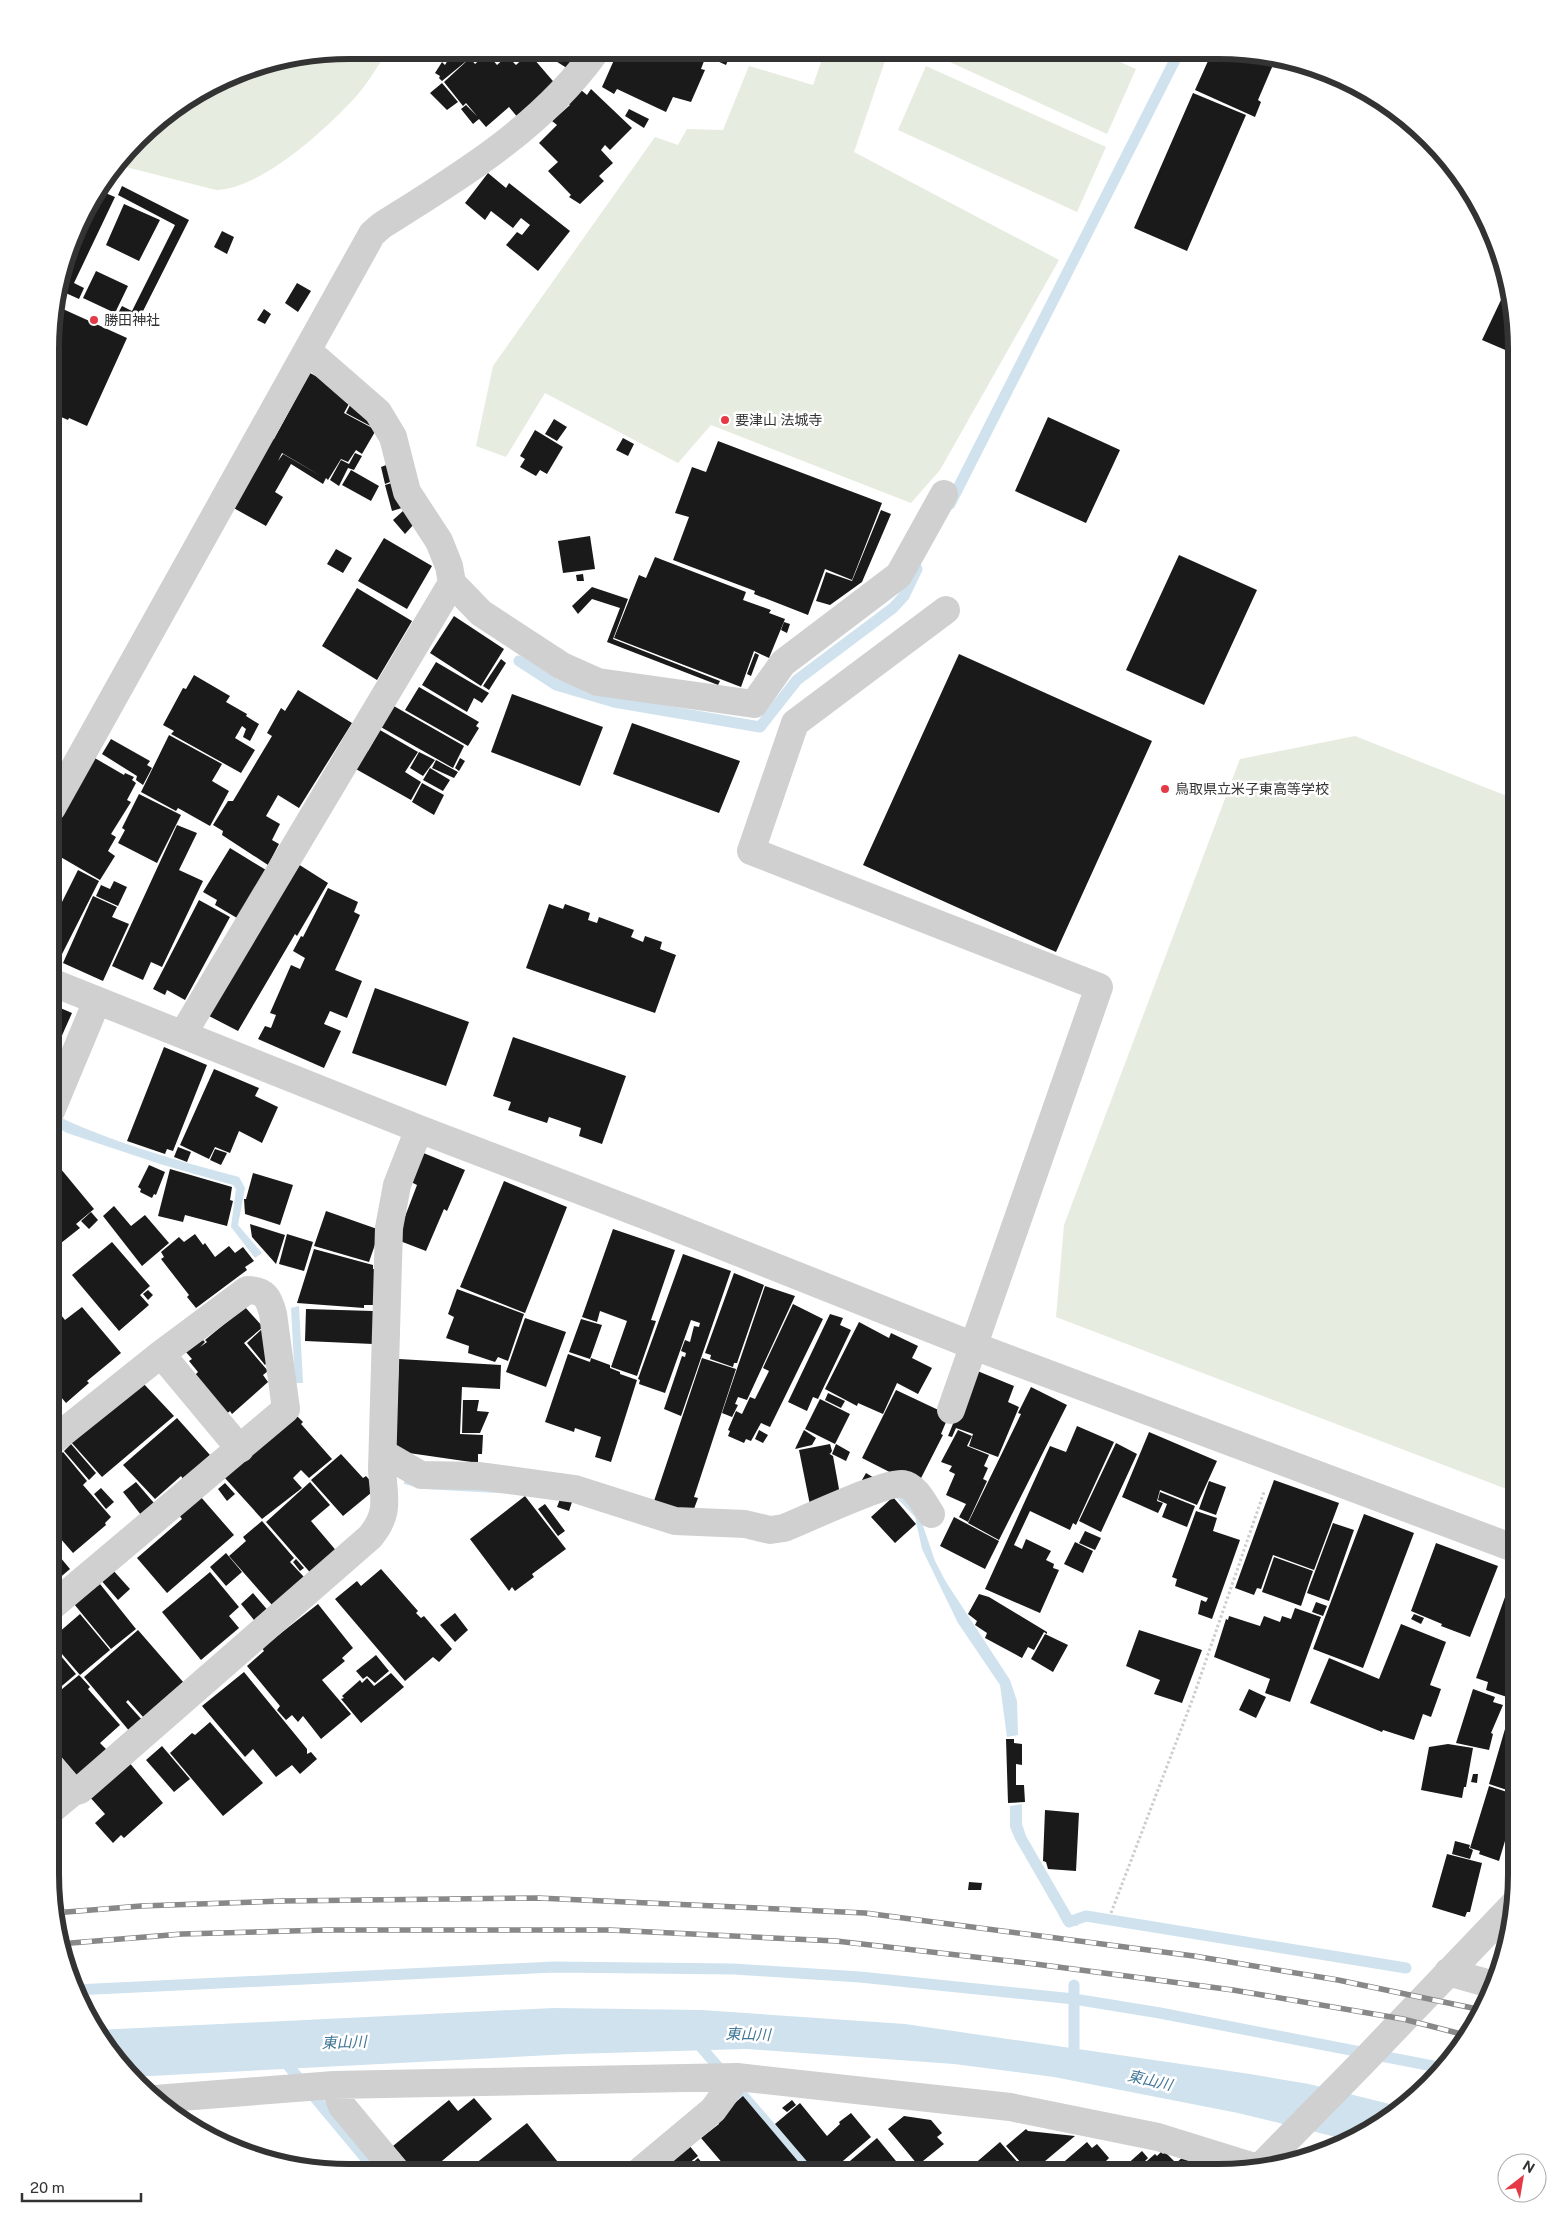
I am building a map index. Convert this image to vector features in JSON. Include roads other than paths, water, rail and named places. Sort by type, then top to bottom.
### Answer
[{"type":"street","points":[[59,795],[372,234],[381,226],[474,168],[523,130],[554,100],[590,59]]},
{"type":"street","points":[[308,351],[378,412],[392,437],[407,492],[439,541],[449,566],[452,583],[481,613],[562,666],[598,682],[754,704],[783,663],[899,575],[944,494]]},
{"type":"street","points":[[183,1034],[452,583]]},
{"type":"street","points":[[946,610],[795,723],[751,851],[1098,987],[974,1346],[950,1410]]},
{"type":"street","points":[[59,985],[419,1129],[657,1220],[974,1346],[1508,1546]]},
{"type":"street","points":[[59,1091],[98,1001]]},
{"type":"street","points":[[59,1804],[73,1792],[80,1790],[370,1537],[384,1518],[383,1453],[389,1228],[397,1185],[419,1129]]},
{"type":"street","points":[[59,1436],[161,1354],[247,1290],[257,1290],[266,1294],[273,1314],[286,1409],[59,1600]]},
{"type":"street","points":[[161,1354],[240,1449]]},
{"type":"street","points":[[383,1453],[421,1475],[480,1476],[575,1488],[675,1522],[735,1524],[770,1530],[784,1528],[880,1488],[903,1484],[914,1489],[931,1514]]},
{"type":"street","points":[[59,1776],[73,1792]]},
{"type":"street","points":[[1265,2161],[1363,2062],[1506,1911]]},
{"type":"street","points":[[1448,1972],[1487,1982]]},
{"type":"street","points":[[165,2098],[334,2085],[736,2077],[1010,2107],[1158,2137],[1261,2161]]},
{"type":"street","points":[[648,2164],[713,2110],[736,2077]]},
{"type":"street","points":[[334,2085],[342,2106],[390,2164]]},
{"type":"water","points":[[59,1117],[120,1142],[239,1177],[245,1188],[238,1225],[262,1253],[255,1258],[231,1227],[236,1189],[233,1185],[160,1164],[67,1133],[59,1128]]},
{"type":"water","points":[[299,1306],[303,1383],[295,1383],[291,1308]]},
{"type":"water","points":[[405,1475],[431,1486],[484,1485],[552,1490],[577,1495],[671,1525],[740,1527],[772,1534],[787,1531],[886,1494],[902,1491],[918,1511],[935,1561],[946,1582],[1010,1680],[1017,1701],[1018,1735],[1007,1737],[1000,1685],[958,1623],[922,1549],[915,1517],[895,1496],[784,1538],[765,1539],[706,1530],[660,1529],[572,1499],[425,1489],[404,1484]]},
{"type":"water","points":[[1022,1804],[1022,1824],[1026,1836],[1078,1926],[1064,1924],[1015,1839],[1010,1827],[1010,1806]]},
{"type":"water","name":"東山川","points":[[554,2008],[701,2010],[905,2024],[1250,2074],[1309,2084],[1394,2105],[1363,2125],[1339,2138],[1238,2113],[1054,2077],[954,2064],[747,2049],[570,2054],[142,2076],[119,2051],[105,2030]]},
{"type":"waterway","points":[[950,504],[1175,59]]},
{"type":"waterway","points":[[519,661],[556,685],[614,702],[760,727],[797,680],[893,608],[904,596],[917,569]]},
{"type":"waterway","points":[[1065,1915],[1069,1922],[1086,1916],[1406,1968]]},
{"type":"waterway","points":[[83,1990],[554,1967],[734,1969],[860,1977],[1074,1999],[1160,2013],[1435,2066]]},
{"type":"waterway","points":[[1074,1985],[1074,2063]]},
{"type":"waterway","points":[[694,2039],[802,2164]]},
{"type":"waterway","points":[[281,2057],[370,2164]]},
{"type":"railway","points":[[61,1912],[141,1906],[282,1901],[538,1898],[865,1913],[1194,1956],[1338,1980],[1475,2009]]},
{"type":"railway","points":[[67,1943],[182,1934],[327,1930],[610,1930],[836,1941],[1035,1964],[1233,1990],[1403,2019],[1460,2034]]},
{"type":"place","name":"勝田神社","points":[[94,320]]},
{"type":"place","name":"要津山 法城寺","points":[[725,420]]},
{"type":"place","name":"鳥取県立米子東高等学校","points":[[1165,789]]}]
